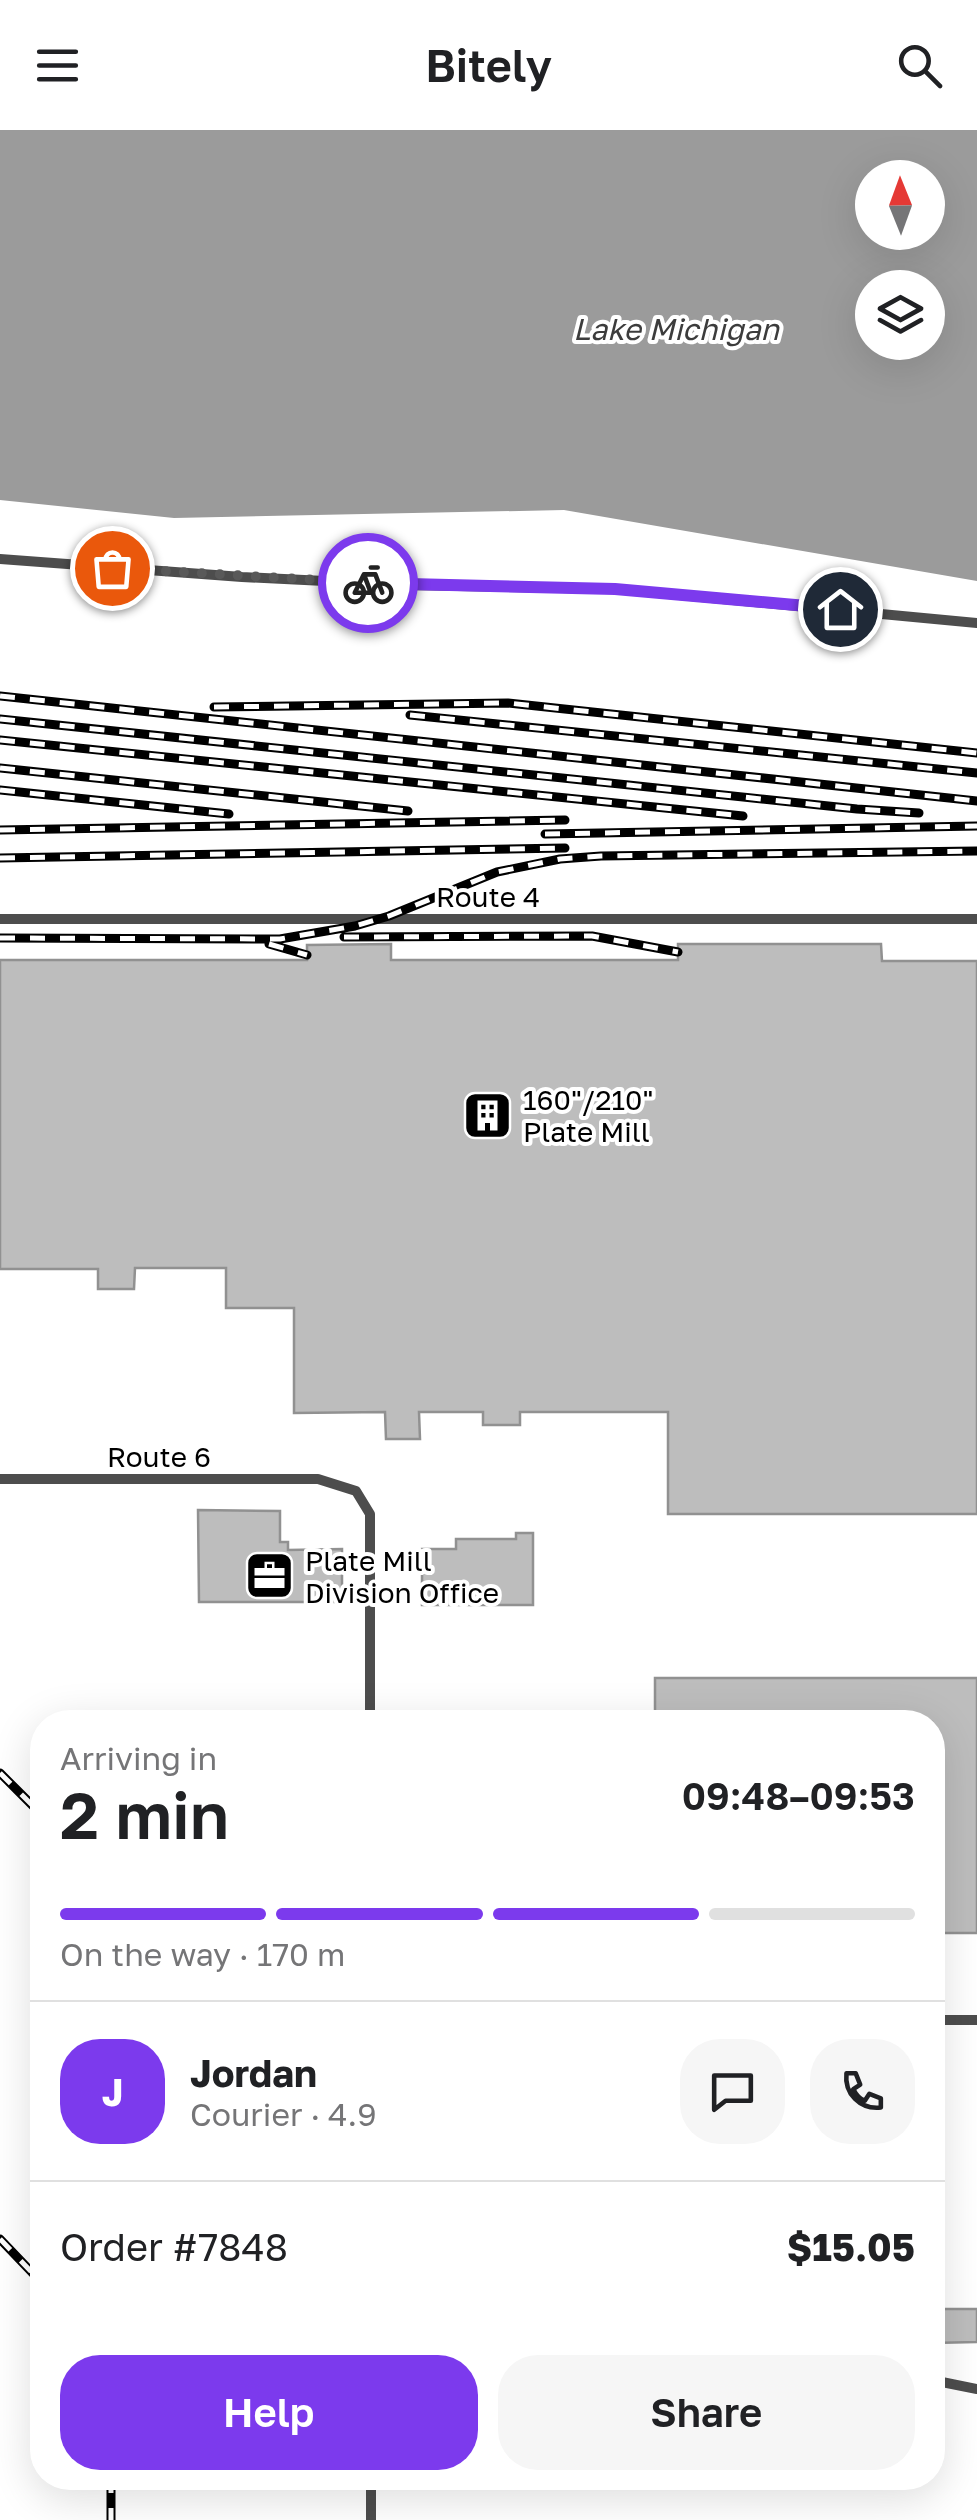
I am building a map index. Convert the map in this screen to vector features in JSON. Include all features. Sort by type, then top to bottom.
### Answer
[{"type":"street","points":[[0,559],[369,584],[615,589],[977,623]]},
{"type":"street","name":"Route 4","points":[[0,919],[977,920]]},
{"type":"street","name":"Route 6","points":[[0,1478],[318,1478],[356,1491],[370,1514],[370,1710]]},
{"type":"street","points":[[945,2020],[977,2020]]},
{"type":"street","points":[[945,2383],[977,2390]]},
{"type":"street","points":[[371,2490],[371,2520]]},
{"type":"water","name":"Lake Michigan","points":[[0,130],[977,130],[977,581],[564,510],[174,518],[0,500]]},
{"type":"building","name":"160\"/210\" Plate Mill","points":[[391,944],[391,960],[678,960],[678,944],[881,944],[882,961],[977,961],[977,1514],[668,1514],[668,1412],[520,1412],[520,1425],[483,1425],[483,1412],[419,1412],[420,1439],[386,1439],[385,1412],[294,1413],[294,1308],[226,1308],[226,1268],[135,1268],[134,1289],[98,1289],[98,1269],[0,1269],[0,960],[307,960],[307,945]]},
{"type":"building","name":"Plate Mill Division Office","points":[[198,1510],[280,1511],[280,1542],[288,1542],[288,1550],[342,1549],[342,1602],[199,1602]]},
{"type":"building","points":[[516,1533],[533,1533],[533,1605],[422,1605],[422,1549],[456,1549],[456,1539],[516,1539]]},
{"type":"building","points":[[655,1678],[977,1678],[977,1933],[945,1933],[945,1710],[655,1710]]},
{"type":"building","points":[[945,2309],[977,2309],[977,2342],[945,2343]]},
{"type":"railway","points":[[0,696],[977,801]]},
{"type":"railway","points":[[214,707],[508,703],[977,753]]},
{"type":"railway","points":[[410,715],[977,773]]},
{"type":"railway","points":[[0,719],[919,813]]},
{"type":"railway","points":[[0,740],[743,816]]},
{"type":"railway","points":[[0,768],[408,811]]},
{"type":"railway","points":[[0,790],[229,814]]},
{"type":"railway","points":[[0,830],[565,820]]},
{"type":"railway","points":[[545,834],[977,826]]},
{"type":"railway","points":[[0,858],[565,848]]},
{"type":"railway","points":[[0,938],[280,939],[355,926],[497,872],[560,859],[977,851]]},
{"type":"railway","points":[[344,937],[592,936],[678,952]]},
{"type":"railway","points":[[269,944],[307,955]]},
{"type":"railway","points":[[0,1773],[30,1803]]},
{"type":"railway","points":[[0,2239],[30,2270]]},
{"type":"railway","points":[[111,2490],[111,2520]]},
{"type":"way so far","points":[[112,568],[368,583]]},
{"type":"place","name":"160\"/210\" Plate Mill","points":[[488,1115]]},
{"type":"place","name":"Plate Mill Division Office","points":[[270,1576]]},
{"type":"route","points":[[368,583],[615,589],[840,609]]}]
